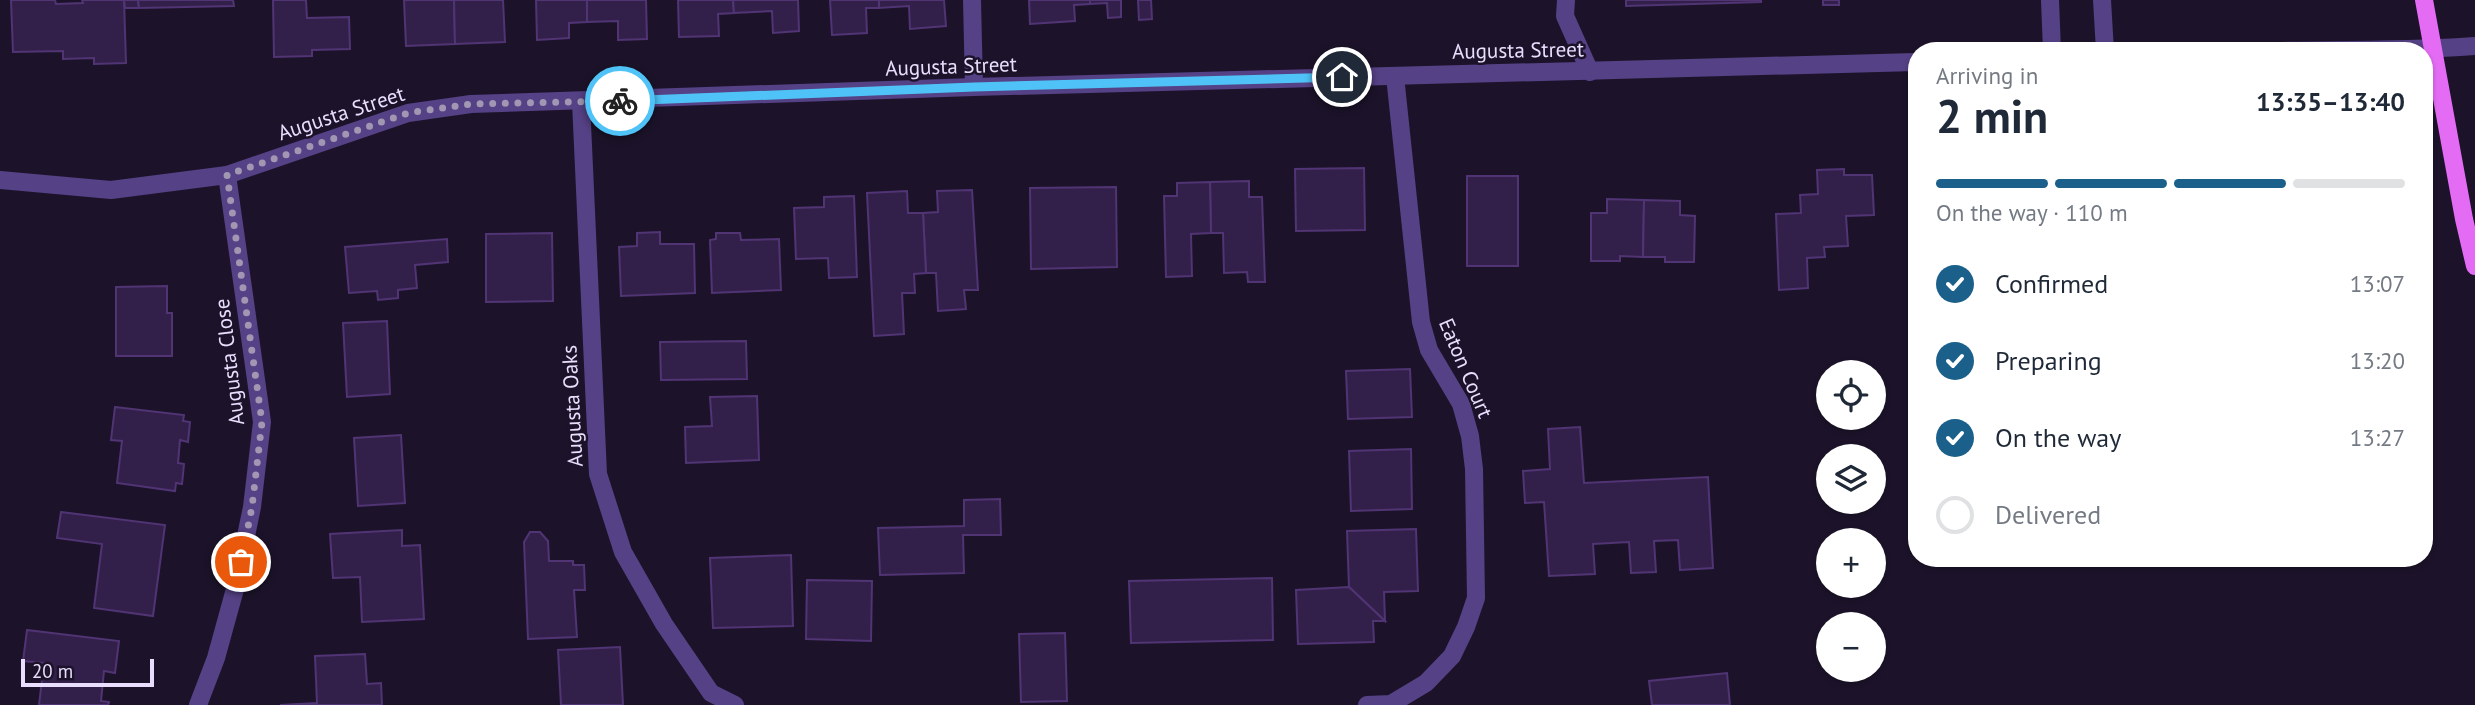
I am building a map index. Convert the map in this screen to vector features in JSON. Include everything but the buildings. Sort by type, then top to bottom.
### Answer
[{"type":"main road","points":[[2424,0],[2432,42]]},
{"type":"main road","points":[[2433,49],[2470,218],[2475,266]]},
{"type":"street","points":[[972,0],[974,87]]},
{"type":"street","points":[[1566,0],[1565,16],[1590,72]]},
{"type":"street","points":[[2050,0],[2052,42]]},
{"type":"street","points":[[2102,0],[2104,42]]},
{"type":"street","points":[[2433,49],[2475,46]]},
{"type":"street","name":"Augusta Street","points":[[0,180],[111,190],[227,175],[408,113],[471,104],[974,87],[1908,62]]},
{"type":"street","name":"Eaton Court","points":[[1367,705],[1391,704],[1426,683],[1452,656],[1476,598],[1474,469],[1470,436],[1461,404],[1429,350],[1421,322],[1395,76]]},
{"type":"street","name":"Augusta Oaks","points":[[581,102],[598,474],[623,552],[664,624],[711,694],[735,705]]},
{"type":"street","name":"Augusta Close","points":[[198,705],[216,658],[235,589],[252,507],[262,422],[227,175]]},
{"type":"way so far","points":[[241,562],[252,507],[262,422],[227,175],[408,113],[471,104],[620,101]]},
{"type":"route","points":[[620,101],[974,87],[1342,77]]}]
